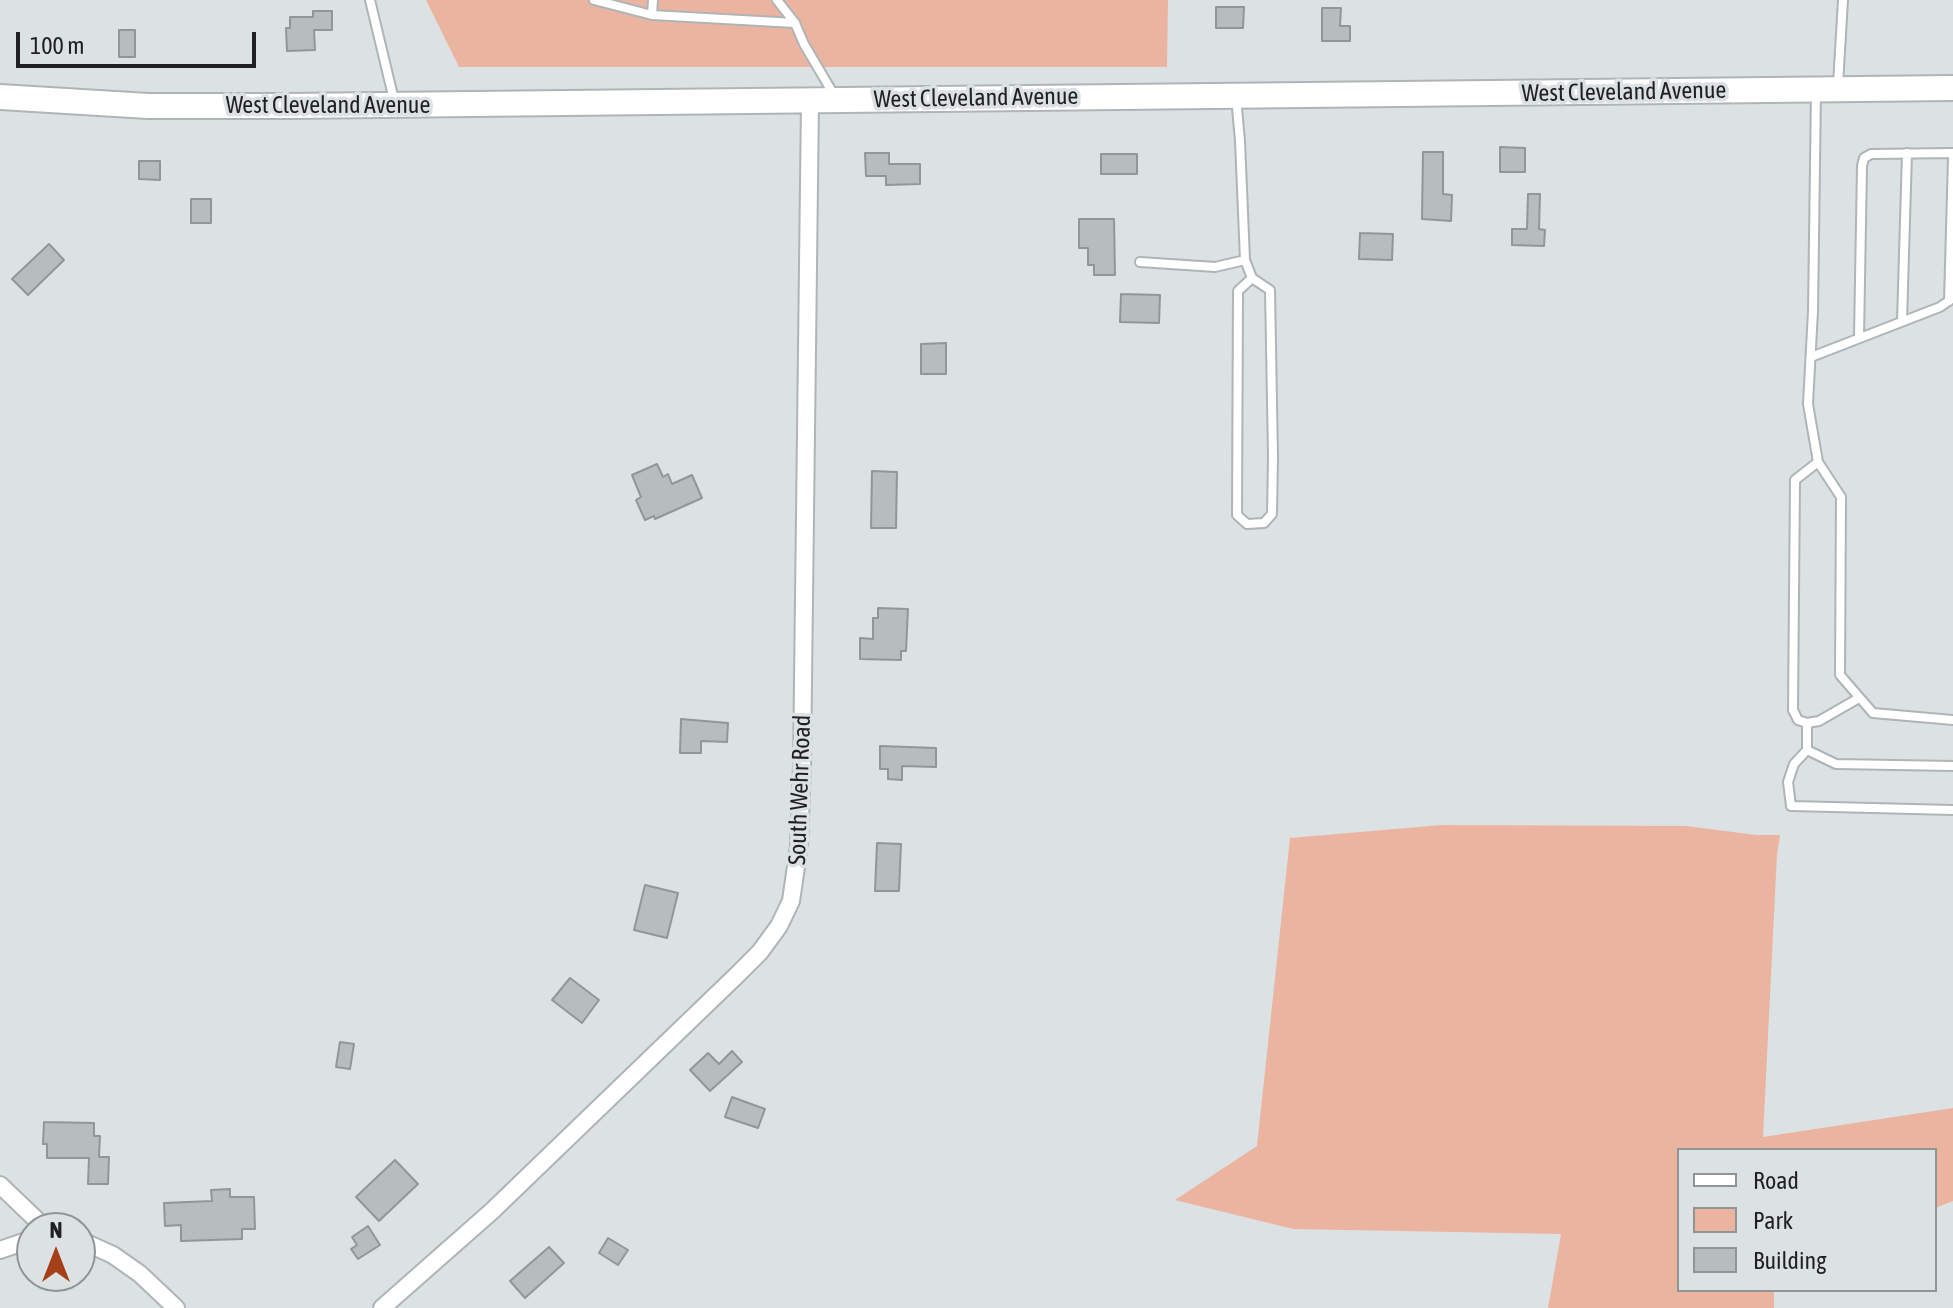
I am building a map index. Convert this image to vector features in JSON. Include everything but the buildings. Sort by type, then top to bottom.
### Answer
[{"type":"main road","name":"West Cleveland Avenue","points":[[0,97],[148,106],[395,105],[1953,88]]},
{"type":"street","name":"South Wehr Road","points":[[382,1308],[492,1211],[737,975],[773,935],[791,901],[799,846],[802,764],[810,100]]},
{"type":"street","points":[[0,1185],[28,1212]]},
{"type":"street","points":[[96,1247],[131,1268],[176,1308]]},
{"type":"lane","points":[[370,0],[395,105]]},
{"type":"lane","points":[[594,0],[652,15],[795,23]]},
{"type":"lane","points":[[652,15],[653,0]]},
{"type":"lane","points":[[777,0],[795,23],[837,100]]},
{"type":"lane","points":[[1843,0],[1827,90],[1808,404],[1818,462],[1841,497],[1840,675],[1873,713],[1953,720]]},
{"type":"lane","points":[[1235,96],[1245,260],[1252,278],[1270,290],[1272,514],[1264,523],[1247,524],[1237,515],[1238,291],[1252,278]]},
{"type":"lane","points":[[1902,321],[1907,153]]},
{"type":"lane","points":[[1811,357],[1951,300],[1953,155],[1871,154],[1864,158],[1859,337]]},
{"type":"lane","points":[[1140,262],[1215,267],[1245,260]]},
{"type":"lane","points":[[1818,462],[1795,480],[1791,700],[1798,720],[1807,723],[1819,721],[1859,698]]},
{"type":"lane","points":[[1807,723],[1807,750],[1794,764],[1788,782],[1791,806],[1953,810]]},
{"type":"lane","points":[[1807,750],[1836,764],[1953,766]]},
{"type":"green space","points":[[426,0],[1168,0],[1167,67],[459,67]]},
{"type":"green space","points":[[1442,825],[1686,826],[1780,835],[1763,1137],[1953,1108],[1953,1201],[1937,1207],[1937,1148],[1677,1148],[1677,1292],[1774,1292],[1774,1308],[1548,1308],[1561,1234],[1293,1229],[1175,1200],[1257,1146],[1290,838]]}]
